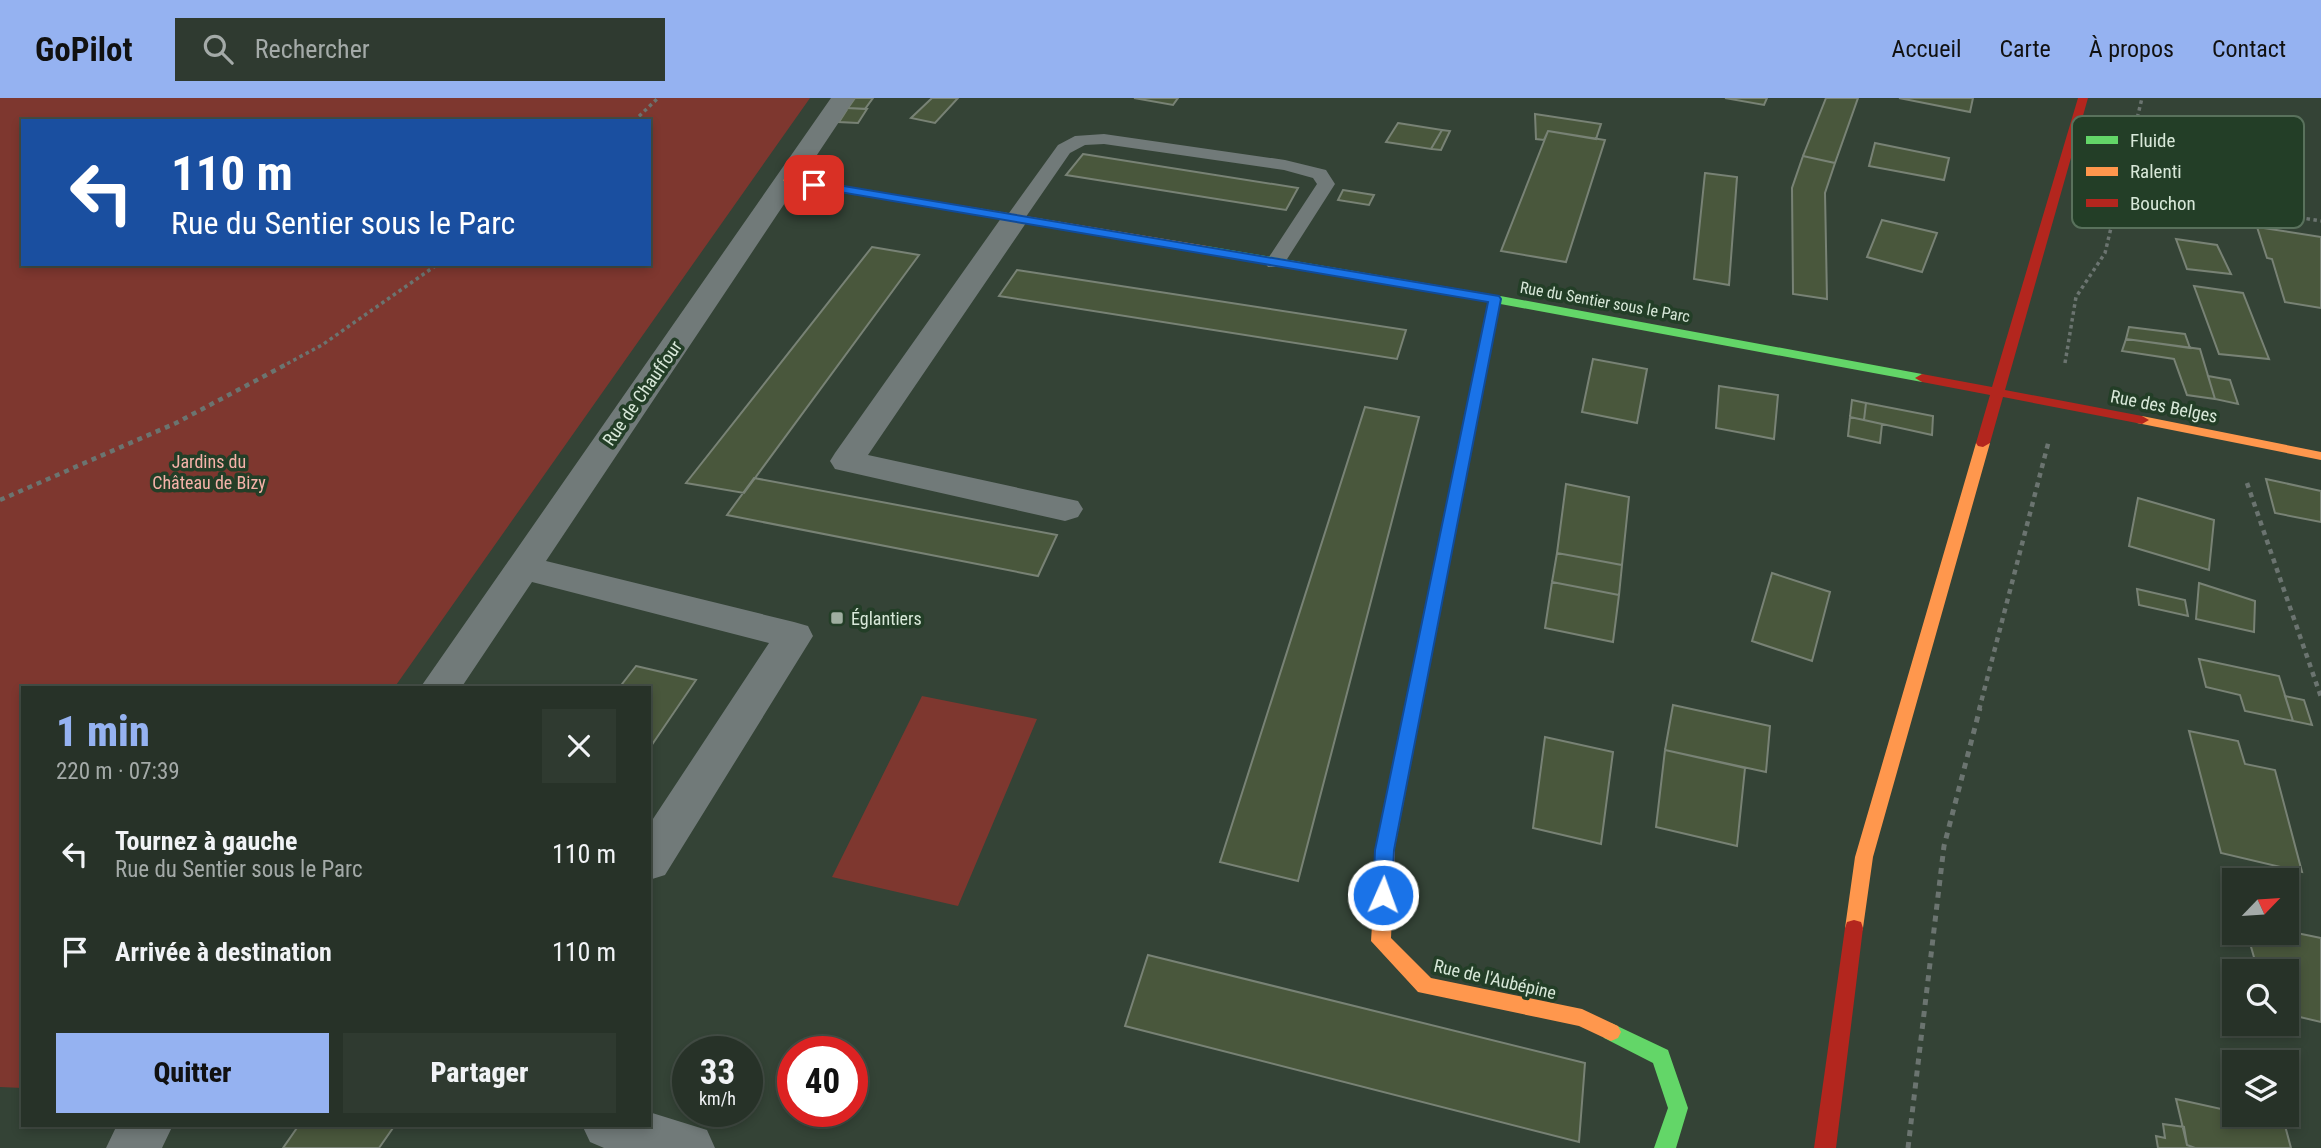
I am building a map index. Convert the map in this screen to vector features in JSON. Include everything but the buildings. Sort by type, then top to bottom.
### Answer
[{"type":"street","name":"Rue de Chauffour","points":[[441,686],[843,98]]},
{"type":"street","points":[[2078,116],[2083,98]]},
{"type":"street","points":[[1825,1148],[1864,857],[2072,137]]},
{"type":"street","name":"Rue du Sentier sous le Parc","points":[[789,180],[1495,299],[2000,392]]},
{"type":"street","points":[[1014,220],[847,461],[1065,509]]},
{"type":"street","name":"Rue de l'Aubépine","points":[[1495,299],[1385,850],[1381,941],[1425,986],[1581,1018],[1661,1057],[1678,1108],[1665,1148]]},
{"type":"street","name":"Rue des Belges","points":[[2000,392],[2321,456]]},
{"type":"street","points":[[521,567],[794,636],[651,859]]},
{"type":"street","points":[[132,1148],[146,1127]]},
{"type":"street","points":[[615,1127],[689,1148]]},
{"type":"lane","points":[[1014,220],[1065,149],[1081,140],[1104,139],[1285,164],[1320,174],[1326,184],[1275,263]]},
{"type":"path","points":[[636,119],[658,98]]},
{"type":"path","points":[[2138,116],[2142,98]]},
{"type":"path","points":[[1909,1148],[1944,846],[2058,404],[2076,297],[2105,253],[2111,228]]},
{"type":"path","points":[[0,500],[176,423],[298,358],[322,345],[435,266]]},
{"type":"path","points":[[2231,439],[2321,697]]},
{"type":"green space","name":"Jardins du Château de Bizy","points":[[0,98],[810,98],[395,686],[21,686],[21,1088],[0,1087]]},
{"type":"green space","points":[[922,696],[1037,719],[958,906],[832,877]]},
{"type":"traffic: fast","points":[[1207,250],[1495,299],[1922,378]]},
{"type":"traffic: fast","points":[[1386,847],[1450,525]]},
{"type":"traffic: fast","points":[[1611,1032],[1661,1057],[1678,1108],[1665,1148]]},
{"type":"traffic: slow","points":[[789,180],[1207,250]]},
{"type":"traffic: slow","points":[[2142,420],[2321,456]]},
{"type":"traffic: slow","points":[[1854,928],[1864,857],[1983,443]]},
{"type":"traffic: slow","points":[[1386,847],[1381,941],[1425,986],[1582,1018],[1611,1032]]},
{"type":"traffic: jam","points":[[2078,116],[2083,98]]},
{"type":"traffic: jam","points":[[1983,443],[2072,136]]},
{"type":"traffic: jam","points":[[1450,525],[1495,299]]},
{"type":"traffic: jam","points":[[1922,378],[2142,420]]},
{"type":"traffic: jam","points":[[1825,1148],[1854,928]]},
{"type":"place","name":"Églantiers","points":[[837,618]]},
{"type":"route","points":[[814,185],[1495,299],[1385,850],[1383,895]]}]
